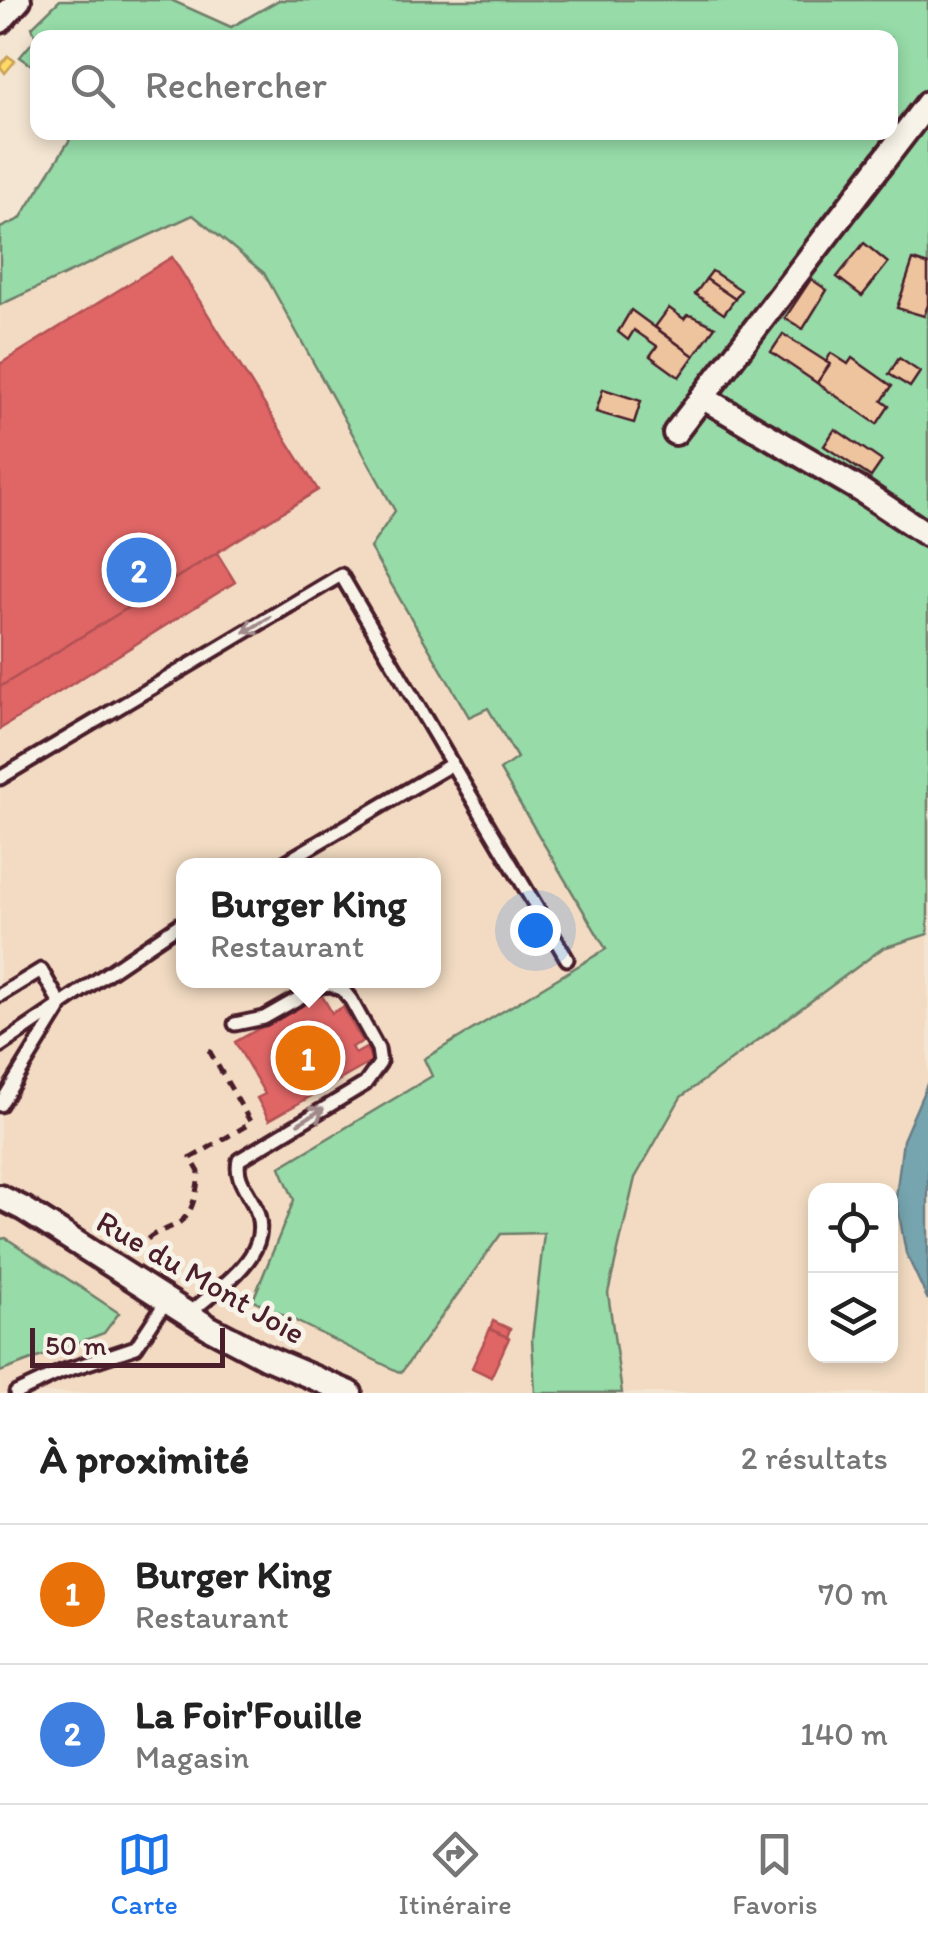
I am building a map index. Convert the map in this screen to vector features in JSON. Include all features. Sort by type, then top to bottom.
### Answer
[{"type":"street","points":[[0,21],[19,0]]},
{"type":"street","points":[[675,433],[928,103]]},
{"type":"street","points":[[702,397],[841,478],[928,536]]},
{"type":"street","name":"Rue du Mont Joie","points":[[0,1188],[24,1208],[189,1314],[265,1357],[350,1393]]},
{"type":"street","name":"Rue du Mont Joie","points":[[0,1197],[24,1208]]},
{"type":"lane","points":[[0,778],[341,574],[567,959]]},
{"type":"lane","points":[[293,858],[452,764]]},
{"type":"lane","points":[[0,1046],[176,927]]},
{"type":"lane","points":[[0,995],[40,970],[61,1006]]},
{"type":"lane","points":[[236,1024],[264,1018],[316,988]]},
{"type":"lane","points":[[189,1314],[246,1264],[258,1243],[258,1211],[236,1172],[242,1156],[366,1084],[376,1073],[380,1059],[347,994],[337,988]]},
{"type":"lane","points":[[0,1104],[61,1006]]},
{"type":"lane","points":[[16,1393],[60,1372],[136,1347],[167,1300]]},
{"type":"path","points":[[125,1272],[144,1242],[174,1228],[189,1214],[199,1172],[191,1158],[251,1123],[206,1045]]},
{"type":"shaded area","points":[[193,215],[264,273],[396,511],[469,717],[488,707],[518,759],[500,771],[606,950],[424,1059],[432,1075],[280,1167],[294,1200],[253,1300],[401,1373],[501,1233],[545,1233],[532,1339],[535,1393],[0,1393],[0,1372],[52,1352],[118,1313],[6,1238],[0,1239],[0,305]]},
{"type":"shaded area","points":[[928,934],[928,1393],[622,1393],[608,1293],[635,1178],[681,1097],[883,948]]},
{"type":"green space","points":[[60,0],[171,0],[231,27],[279,0],[928,0],[928,934],[883,948],[681,1097],[635,1178],[608,1293],[622,1393],[535,1393],[532,1339],[544,1233],[501,1234],[401,1373],[253,1300],[294,1200],[280,1167],[432,1076],[424,1059],[606,949],[500,770],[517,758],[488,708],[469,717],[370,548],[395,511],[264,273],[193,215],[0,305],[0,228],[20,219],[70,140],[898,140],[898,30],[32,27]]},
{"type":"green space","points":[[30,45],[30,64],[20,57]]},
{"type":"green space","points":[[6,1238],[119,1313],[104,1333],[0,1372],[0,1239]]},
{"type":"building: Logements","points":[[8,56],[15,61],[5,73],[0,66]]},
{"type":"building: Commerces","points":[[172,257],[318,490],[0,687],[0,364]]},
{"type":"building: Commerces","points":[[217,553],[235,582],[0,729],[0,687]]},
{"type":"building: Commerces","points":[[321,994],[332,1013],[343,1007],[362,1042],[351,1047],[355,1054],[366,1048],[373,1061],[269,1120],[257,1098],[265,1094],[235,1042]]},
{"type":"building: Commerces","points":[[493,1321],[510,1329],[507,1337],[490,1329]]},
{"type":"building: Commerces","points":[[490,1329],[509,1338],[491,1377],[472,1368]]},
{"type":"building: Public","points":[[928,1082],[928,1300],[906,1253],[898,1208],[903,1140]]},
{"type":"building: Autres","points":[[864,243],[888,263],[862,296],[837,277]]},
{"type":"building: Autres","points":[[913,260],[928,265],[928,305],[924,316],[897,308]]},
{"type":"building: Autres","points":[[712,271],[741,290],[735,299],[706,279]]},
{"type":"building: Autres","points":[[706,279],[735,299],[724,314],[695,294]]},
{"type":"building: Autres","points":[[811,279],[827,290],[803,329],[785,318]]},
{"type":"building: Autres","points":[[669,308],[684,319],[693,316],[715,327],[694,356],[655,327]]},
{"type":"building: Autres","points":[[631,310],[694,356],[679,377],[650,356],[657,346],[634,330],[628,340],[618,332]]},
{"type":"building: Autres","points":[[783,334],[830,364],[817,383],[771,352]]},
{"type":"building: Autres","points":[[831,353],[848,364],[852,358],[892,386],[882,401],[889,406],[877,424],[817,383],[830,364],[826,362]]},
{"type":"building: Autres","points":[[899,358],[920,372],[910,387],[889,374]]},
{"type":"building: Autres","points":[[603,389],[641,401],[634,423],[596,412]]},
{"type":"building: Autres","points":[[835,429],[882,461],[871,477],[824,446]]},
{"type":"place","name":"La Foir'Fouille","points":[[139,570]]},
{"type":"place","name":"Burger King","points":[[308,1058]]}]
